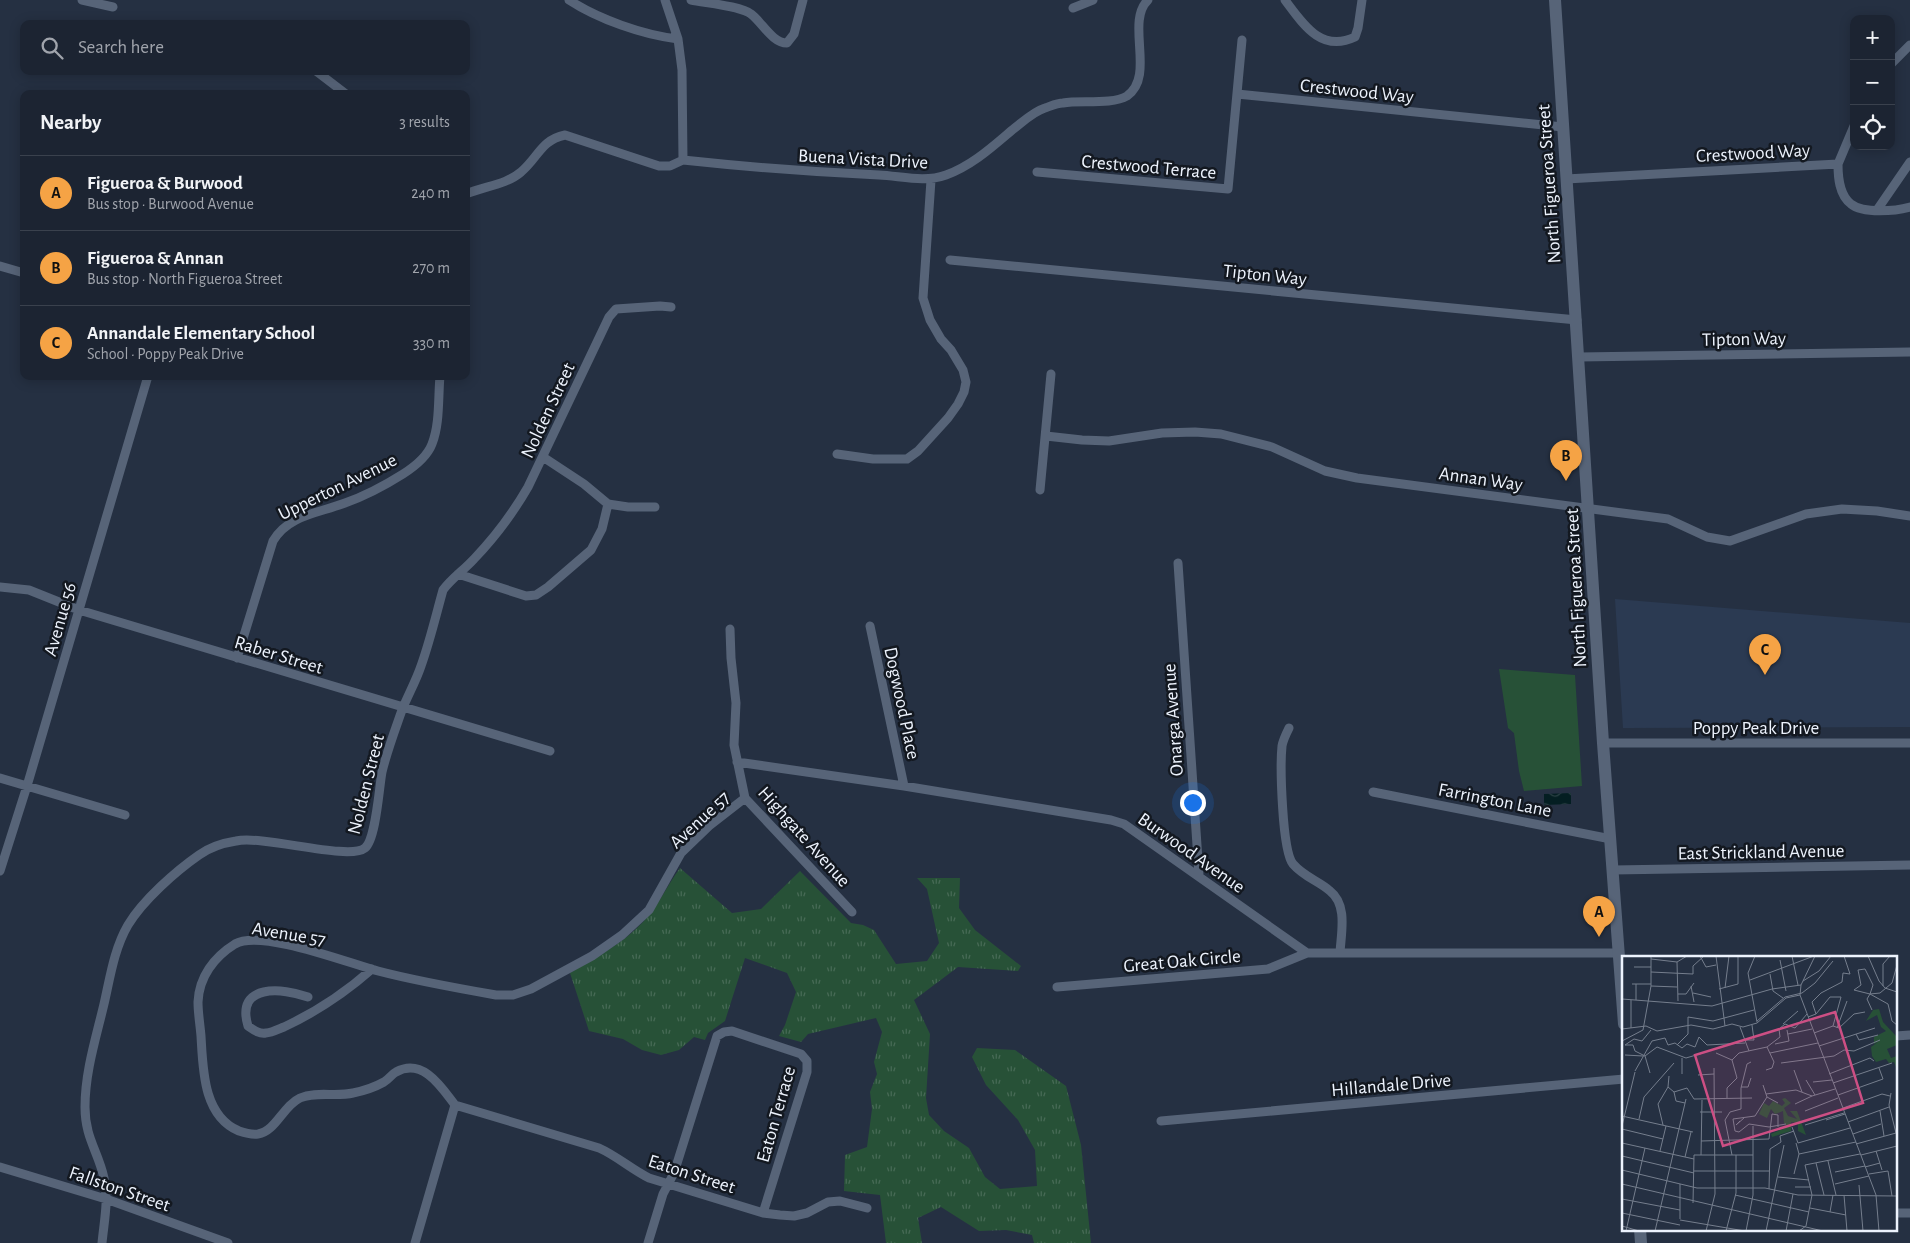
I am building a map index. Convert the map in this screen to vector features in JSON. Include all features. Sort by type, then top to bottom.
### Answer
[{"type":"main road","name":"North Figueroa Street","points":[[1555,0],[1603,743],[1622,996]]},
{"type":"main road","points":[[1640,1230],[1641,1243]]},
{"type":"street","points":[[82,0],[113,7]]},
{"type":"street","points":[[569,0],[589,11],[643,32],[660,37],[678,39]]},
{"type":"street","points":[[470,193],[522,172],[544,144],[556,137],[565,135],[659,166],[670,166],[683,160],[682,70],[678,39],[665,0]]},
{"type":"street","points":[[691,0],[750,13],[776,39],[786,43],[794,34],[803,0]]},
{"type":"street","points":[[1073,8],[1092,0]]},
{"type":"street","name":"Buena Vista Drive","points":[[683,160],[782,170],[894,176],[931,180],[963,168],[1029,116],[1044,108],[1063,103],[1115,100],[1126,96],[1135,87],[1139,75],[1141,12],[1148,0]]},
{"type":"street","points":[[1285,0],[1311,32],[1322,39],[1334,42],[1346,41],[1355,37],[1362,0]]},
{"type":"street","name":"Crestwood Terrace","points":[[1037,172],[1228,189],[1242,40]]},
{"type":"street","points":[[1895,60],[1910,45]]},
{"type":"street","points":[[321,75],[341,90]]},
{"type":"street","name":"Crestwood Way","points":[[1237,94],[1563,127]]},
{"type":"street","points":[[1838,164],[1850,136]]},
{"type":"street","points":[[1877,210],[1910,162]]},
{"type":"street","name":"Crestwood Way","points":[[1566,179],[1838,164],[1838,178],[1843,193],[1851,204],[1863,209],[1877,210],[1900,210],[1910,207]]},
{"type":"street","points":[[837,454],[872,460],[907,459],[918,451],[948,418],[964,392],[966,382],[962,370],[951,350],[941,339],[930,320],[923,298],[931,180]]},
{"type":"street","name":"Tipton Way","points":[[950,260],[1577,320]]},
{"type":"street","points":[[0,266],[20,272]]},
{"type":"street","name":"Nolden Street","points":[[102,1243],[106,1199],[105,1181],[101,1164],[92,1148],[87,1130],[86,1087],[90,1062],[116,952],[129,924],[139,911],[179,872],[200,854],[220,844],[256,839],[340,851],[356,852],[365,848],[370,841],[384,767],[403,708],[422,663],[443,590],[473,560],[514,512],[543,457],[609,317],[616,309],[672,307]]},
{"type":"street","name":"Tipton Way","points":[[1579,356],[1910,352]]},
{"type":"street","points":[[1040,490],[1051,374]]},
{"type":"street","name":"Avenue 56","points":[[0,871],[27,786],[147,380]]},
{"type":"street","name":"Upperton Avenue","points":[[237,658],[273,541],[278,531],[287,524],[344,504],[389,483],[423,458],[431,446],[435,432],[440,380]]},
{"type":"street","name":"Annan Way","points":[[1046,436],[1109,441],[1162,433],[1195,432],[1221,434],[1272,448],[1325,471],[1357,478],[1588,510],[1668,519],[1707,537],[1730,541],[1806,514],[1842,509],[1910,516]]},
{"type":"street","points":[[543,457],[584,484],[608,504],[628,507],[655,507]]},
{"type":"street","points":[[458,574],[526,596],[536,595],[591,550],[602,530],[608,504]]},
{"type":"street","name":"Onarga Avenue","points":[[1178,563],[1199,876]]},
{"type":"street","name":"Raber Street","points":[[0,586],[29,590],[79,610],[550,751]]},
{"type":"street","name":"Dogwood Place","points":[[870,626],[904,786]]},
{"type":"street","name":"Highgate Avenue","points":[[730,628],[736,702],[734,745],[745,798],[852,912]]},
{"type":"street","points":[[1288,728],[1282,744],[1280,770],[1285,830],[1292,863],[1308,878],[1331,891],[1342,909],[1340,953]]},
{"type":"street","name":"Poppy Peak Drive","points":[[1603,743],[1910,743]]},
{"type":"street","name":"Burwood Avenue","points":[[737,762],[904,786],[1111,820],[1124,824],[1307,953]]},
{"type":"street","points":[[0,778],[125,815]]},
{"type":"street","name":"Farrington Lane","points":[[1373,792],[1611,839]]},
{"type":"street","name":"Avenue 57","points":[[455,1105],[429,1074],[417,1069],[406,1069],[396,1072],[385,1081],[369,1089],[351,1094],[314,1095],[300,1098],[289,1106],[269,1128],[258,1134],[246,1134],[234,1129],[224,1122],[211,1103],[203,1075],[198,1002],[205,973],[213,962],[229,948],[238,943],[256,940],[314,950],[372,969],[496,995],[513,995],[531,989],[592,956],[622,935],[649,910],[681,854],[709,826],[745,798]]},
{"type":"street","name":"East Strickland Avenue","points":[[1613,870],[1910,865]]},
{"type":"street","points":[[1307,953],[1619,953]]},
{"type":"street","name":"Great Oak Circle","points":[[1057,987],[1268,969],[1307,953]]},
{"type":"street","points":[[308,997],[270,990],[255,996],[249,1002],[246,1010],[248,1026],[256,1032],[268,1034],[306,1016],[352,986],[372,969]]},
{"type":"street","name":"Eaton Terrace","points":[[669,1184],[717,1036],[724,1032],[732,1031],[801,1054],[807,1061],[807,1072],[763,1212]]},
{"type":"street","name":"Hillandale Drive","points":[[1161,1121],[1622,1079]]},
{"type":"street","points":[[415,1243],[455,1105]]},
{"type":"street","name":"Eaton Street","points":[[455,1105],[599,1148],[613,1154],[635,1171],[669,1184],[763,1212],[794,1216],[807,1213],[828,1202],[840,1201],[867,1208]]},
{"type":"street","name":"Fallston Street","points":[[0,1166],[106,1199],[228,1243]]},
{"type":"street","points":[[648,1243],[663,1194],[669,1184]]},
{"type":"shaded area","points":[[1615,599],[1910,623],[1910,727],[1623,728]]},
{"type":"green space","points":[[1499,669],[1575,675],[1582,786],[1524,791],[1519,771],[1514,733],[1508,728]]},
{"type":"green space","points":[[680,868],[732,913],[761,909],[800,871],[851,923],[863,925],[874,930],[896,964],[927,961],[939,943],[927,889],[917,878],[960,878],[959,908],[975,930],[1021,966],[1018,971],[958,967],[914,1000],[930,1034],[926,1098],[929,1115],[944,1131],[969,1148],[985,1177],[1000,1189],[1037,1186],[1035,1150],[1018,1120],[986,1085],[972,1057],[977,1048],[1015,1050],[1066,1086],[1081,1145],[1091,1243],[1034,1243],[1032,1235],[1006,1230],[979,1231],[941,1207],[918,1218],[922,1243],[886,1243],[880,1195],[844,1191],[845,1155],[867,1147],[872,1109],[870,1092],[877,1074],[874,1062],[882,1032],[876,1018],[808,1034],[801,1042],[779,1036],[785,1025],[796,992],[787,973],[745,958],[725,1021],[708,1033],[705,1040],[694,1037],[679,1050],[661,1055],[642,1050],[623,1039],[589,1031],[570,973],[618,944],[635,930],[653,909]]},
{"type":"water","points":[[1571,793],[1571,804],[1544,805],[1544,794]]},
{"type":"place","name":"Figueroa & Annan","points":[[1566,481]]},
{"type":"place","name":"Annandale Elementary School","points":[[1765,675]]},
{"type":"place","name":"Figueroa & Burwood","points":[[1599,937]]}]
